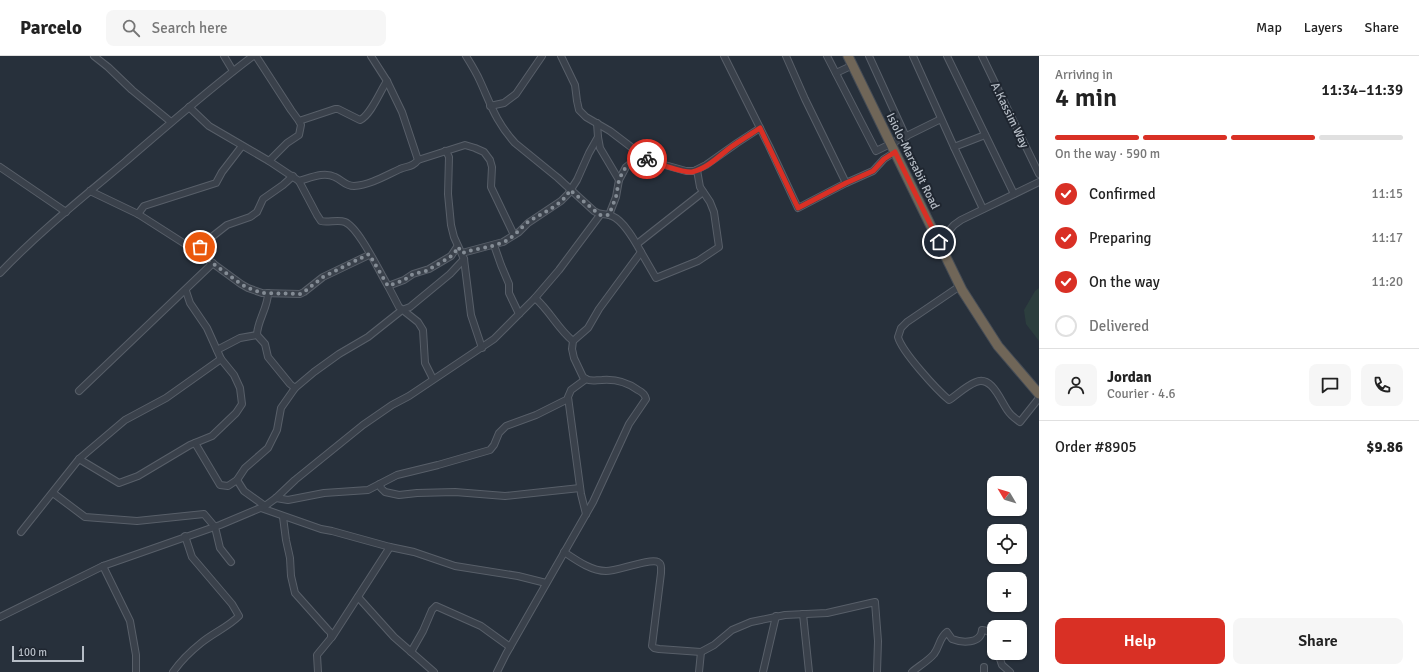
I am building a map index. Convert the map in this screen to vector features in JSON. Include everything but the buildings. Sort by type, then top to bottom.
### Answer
[{"type":"highway","name":"Isiolo-Marsabit Road","points":[[851,59],[960,286],[998,346],[1039,394]]},
{"type":"street","points":[[94,56],[108,67],[135,93],[171,122]]},
{"type":"street","points":[[224,56],[233,71]]},
{"type":"street","points":[[0,273],[27,246],[171,122],[233,71],[255,56],[301,125],[299,135],[287,143],[269,161]]},
{"type":"street","points":[[371,56],[387,81],[402,112],[418,160]]},
{"type":"street","points":[[466,56],[480,80],[490,106],[502,128],[512,140],[600,215],[609,215],[615,218],[637,244],[656,278],[698,261],[719,247],[714,212],[710,202],[700,187],[697,170]]},
{"type":"street","points":[[490,106],[504,103],[516,94],[542,56]]},
{"type":"street","points":[[561,56],[575,85],[577,102],[580,110],[586,117],[610,131],[641,155],[654,162],[690,172],[697,170],[760,128]]},
{"type":"street","points":[[724,56],[798,208],[873,171],[893,148],[906,136],[941,120]]},
{"type":"street","points":[[786,56],[846,183]]},
{"type":"street","points":[[827,56],[876,151],[893,148]]},
{"type":"street","points":[[869,56],[906,136]]},
{"type":"street","points":[[913,56],[941,120],[984,209]]},
{"type":"street","points":[[947,56],[1014,194]]},
{"type":"street","name":"A.Kassim Way","points":[[982,56],[1039,174]]},
{"type":"street","points":[[836,73],[851,59]]},
{"type":"street","points":[[299,121],[335,109],[338,109],[360,120],[368,112],[387,81]]},
{"type":"street","points":[[189,107],[209,126],[269,161],[299,181],[321,221],[346,222],[354,229],[362,240],[394,299],[402,310],[418,322],[423,330],[425,363],[433,379]]},
{"type":"street","points":[[597,123],[600,148],[619,180]]},
{"type":"street","points":[[954,147],[985,135]]},
{"type":"street","points":[[195,443],[220,485],[228,486],[236,480],[245,468],[268,448],[277,430],[281,408],[295,388],[333,358],[368,337],[402,310],[410,307],[446,278],[463,256],[503,242],[561,201],[570,190],[580,173],[588,153],[598,137]]},
{"type":"street","points":[[299,181],[328,174],[348,185],[359,185],[386,177],[400,169],[414,165],[418,160],[465,145],[479,149],[486,154],[490,160],[492,167],[491,187],[514,235]]},
{"type":"street","points":[[138,214],[144,206],[216,183],[222,172],[242,146]]},
{"type":"street","points":[[445,151],[449,157],[448,194],[451,226],[458,247],[463,256],[471,315],[482,348]]},
{"type":"street","points":[[609,215],[616,197],[619,180],[626,167],[641,155]]},
{"type":"street","points":[[0,167],[66,212]]},
{"type":"street","points":[[196,251],[204,242],[227,225],[250,217],[257,212],[263,199],[293,176]]},
{"type":"street","points":[[939,242],[958,222],[1039,182]]},
{"type":"street","points":[[90,191],[138,214],[196,251],[248,288],[268,294],[289,292],[296,294],[304,292],[323,277],[369,254]]},
{"type":"street","points":[[637,244],[703,192]]},
{"type":"street","points":[[0,617],[103,566],[215,526],[263,507],[276,498],[294,480],[363,425],[482,348],[497,336],[535,298],[559,270],[600,215]]},
{"type":"street","points":[[494,245],[498,252],[501,265],[509,284],[509,293],[519,314]]},
{"type":"street","points":[[388,286],[404,280],[413,274],[426,271],[454,254],[458,247]]},
{"type":"street","points":[[497,672],[586,514],[606,474],[624,432],[646,398],[638,390],[623,382],[612,380],[591,381],[586,379],[583,377],[574,358],[572,349],[573,342],[588,328],[603,303],[641,252]]},
{"type":"street","points":[[79,390],[213,263]]},
{"type":"street","points":[[960,286],[907,322],[901,328],[898,337],[906,352],[936,388],[949,400],[975,382],[981,381],[994,388],[1008,411],[1020,422],[1039,398]]},
{"type":"street","points":[[79,459],[119,483],[138,476],[195,443],[212,436],[236,413],[242,404],[240,388],[234,375],[221,359],[207,328],[190,303],[186,290]]},
{"type":"street","points":[[268,294],[258,325],[257,335],[265,344],[268,357],[295,388]]},
{"type":"street","points":[[535,298],[548,310],[573,342]]},
{"type":"street","points":[[217,350],[240,338],[257,335]]},
{"type":"street","points":[[21,532],[79,459],[125,420],[166,398],[221,359]]},
{"type":"street","points":[[586,379],[568,393],[580,488],[586,514]]},
{"type":"street","points":[[276,498],[288,500],[324,493],[368,490],[397,475],[490,450],[506,426],[536,415],[568,398]]},
{"type":"street","points":[[236,480],[244,491],[263,507],[283,517],[321,529],[414,552],[455,566],[518,576],[546,583]]},
{"type":"street","points":[[380,484],[382,490],[385,492],[399,495],[455,492],[505,496],[580,488]]},
{"type":"street","points":[[53,493],[85,517],[136,521],[204,514],[215,526],[220,548],[231,562]]},
{"type":"street","points":[[283,517],[290,558],[291,576],[295,593],[323,623],[332,636]]},
{"type":"street","points":[[173,672],[177,666],[201,643],[232,623],[239,616],[232,604],[192,557],[185,536]]},
{"type":"street","points":[[318,672],[317,655],[332,636],[390,547]]},
{"type":"street","points":[[564,552],[585,565],[606,571],[640,564],[659,562],[661,566],[661,573],[652,646],[659,649],[701,652],[714,645],[726,634],[737,627],[751,622],[776,616],[826,613],[875,602],[878,641],[877,672]]},
{"type":"street","points":[[103,566],[130,621],[136,655],[136,672]]},
{"type":"street","points":[[358,597],[394,637],[434,672]]},
{"type":"street","points":[[411,652],[424,631],[432,610],[436,606],[481,626],[510,647]]},
{"type":"street","points":[[803,614],[809,672]]},
{"type":"street","points":[[764,672],[776,616]]},
{"type":"street","points":[[912,672],[932,656],[940,639],[947,632],[952,639],[958,641],[968,641],[978,639],[982,635],[982,630],[987,630]]},
{"type":"street","points":[[699,672],[701,652]]},
{"type":"street","points":[[1001,660],[1002,664],[1010,672]]},
{"type":"shaded area","points":[[1039,288],[1039,341],[1026,324],[1024,310],[1035,291]]},
{"type":"way so far","points":[[200,247],[196,251],[241,284],[262,293],[268,294],[289,292],[300,294],[323,277],[369,254],[388,286],[404,280],[417,272],[426,271],[454,254],[458,247],[462,253],[499,244],[507,240],[528,223],[557,205],[565,198],[570,190],[600,215],[609,215],[616,197],[619,180],[624,169],[641,155],[647,159]]},
{"type":"route","points":[[647,159],[686,171],[694,171],[706,165],[760,128],[798,208],[873,171],[887,156],[895,152],[939,242]]}]
